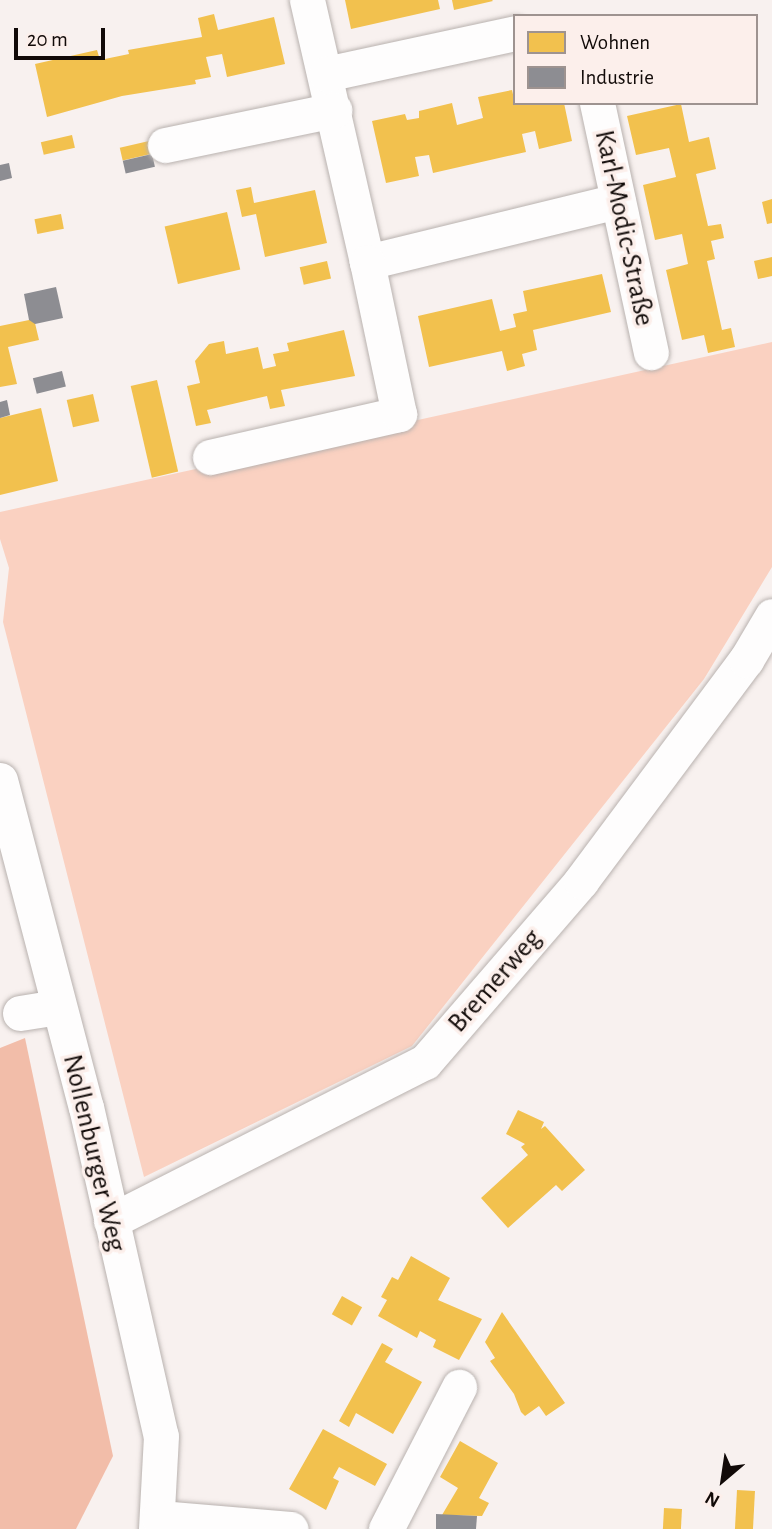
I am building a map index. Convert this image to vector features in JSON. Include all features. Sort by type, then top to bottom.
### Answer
[{"type":"street","points":[[210,457],[399,414],[326,74],[307,0]]},
{"type":"street","points":[[326,74],[513,33]]},
{"type":"street","name":"Karl-Modic-Straße","points":[[597,105],[651,352]]},
{"type":"street","points":[[165,145],[334,110]]},
{"type":"street","points":[[367,262],[618,201]]},
{"type":"street","name":"Bremerweg","points":[[111,1221],[425,1062],[582,881],[746,660],[772,616]]},
{"type":"street","name":"Nollenburger Weg","points":[[0,780],[59,1007],[161,1436],[157,1523]]},
{"type":"street","points":[[20,1013],[59,1007]]},
{"type":"street","points":[[386,1529],[459,1387]]},
{"type":"street","points":[[157,1523],[291,1529]]},
{"type":"shaded area","points":[[772,342],[772,567],[704,679],[412,1046],[144,1177],[3,622],[9,568],[0,539],[0,512]]},
{"type":"shaded area","points":[[25,1038],[113,1456],[76,1529],[0,1529],[0,1048]]},
{"type":"building: Wohnen","points":[[345,0],[438,0],[440,9],[351,29]]},
{"type":"building: Wohnen","points":[[452,0],[492,0],[493,1],[454,10]]},
{"type":"building: Wohnen","points":[[214,14],[218,30],[274,17],[285,64],[227,77],[222,54],[206,57],[211,77],[195,80],[196,84],[122,96],[47,117],[35,64],[97,50],[100,60],[129,54],[128,50],[202,37],[198,18]]},
{"type":"building: Wohnen","points":[[512,90],[513,105],[564,105],[572,141],[539,149],[535,131],[522,134],[526,152],[433,173],[429,155],[415,157],[419,176],[386,183],[372,121],[405,114],[407,120],[419,118],[419,111],[452,103],[457,125],[483,118],[478,97]]},
{"type":"building: Wohnen","points":[[681,105],[689,142],[709,137],[716,169],[696,174],[708,226],[721,224],[724,238],[711,241],[715,259],[707,261],[722,330],[731,328],[735,347],[708,353],[704,335],[682,340],[666,270],[688,264],[682,234],[655,240],[643,185],[676,177],[669,148],[636,155],[627,116]]},
{"type":"building: Wohnen","points":[[72,135],[75,148],[44,155],[41,142]]},
{"type":"building: Wohnen","points":[[149,141],[152,154],[123,160],[120,148]]},
{"type":"building: Wohnen","points":[[251,187],[254,203],[315,190],[327,243],[265,257],[256,214],[242,217],[236,190]]},
{"type":"building: Wohnen","points":[[772,199],[772,223],[767,224],[762,202]]},
{"type":"building: Wohnen","points":[[227,212],[240,269],[178,284],[165,226]]},
{"type":"building: Wohnen","points":[[61,214],[64,229],[37,234],[34,219]]},
{"type":"building: Wohnen","points":[[772,257],[772,276],[758,279],[754,261]]},
{"type":"building: Wohnen","points":[[327,261],[331,279],[304,285],[300,267]]},
{"type":"building: Wohnen","points":[[602,274],[611,312],[533,330],[537,350],[522,354],[525,366],[507,371],[502,351],[429,367],[418,316],[492,299],[500,331],[516,327],[513,314],[527,311],[523,291]]},
{"type":"building: Wohnen","points":[[34,319],[39,340],[8,347],[17,384],[0,387],[0,326]]},
{"type":"building: Wohnen","points":[[344,330],[355,376],[281,390],[285,406],[270,409],[267,396],[207,410],[211,423],[196,426],[187,386],[200,383],[195,361],[209,344],[224,341],[226,354],[258,347],[263,369],[276,366],[273,354],[289,351],[287,343]]},
{"type":"building: Wohnen","points":[[157,380],[178,472],[152,478],[131,386]]},
{"type":"building: Wohnen","points":[[93,394],[99,421],[73,427],[67,400]]},
{"type":"building: Wohnen","points":[[41,408],[58,481],[0,495],[0,418]]},
{"type":"building: Wohnen","points":[[518,1110],[544,1122],[541,1129],[545,1126],[585,1170],[562,1191],[556,1185],[508,1228],[481,1198],[528,1155],[521,1147],[525,1144],[506,1134]]},
{"type":"building: Wohnen","points":[[411,1256],[450,1278],[438,1300],[482,1319],[459,1360],[433,1347],[436,1340],[420,1331],[417,1338],[378,1316],[387,1300],[381,1297],[392,1277],[398,1280]]},
{"type":"building: Wohnen","points":[[342,1296],[362,1307],[352,1326],[332,1314]]},
{"type":"building: Wohnen","points":[[502,1312],[565,1403],[546,1416],[539,1406],[525,1416],[514,1394],[490,1361],[495,1358],[485,1342]]},
{"type":"building: Wohnen","points":[[382,1343],[393,1349],[385,1362],[422,1382],[393,1434],[356,1413],[349,1427],[339,1421]]},
{"type":"building: Wohnen","points":[[323,1429],[387,1464],[375,1486],[339,1467],[333,1478],[339,1481],[326,1510],[289,1489]]},
{"type":"building: Wohnen","points":[[460,1441],[498,1463],[479,1498],[489,1503],[482,1516],[442,1515],[458,1488],[440,1477]]},
{"type":"building: Wohnen","points":[[737,1490],[755,1491],[753,1529],[735,1529]]},
{"type":"building: Wohnen","points":[[664,1508],[682,1509],[681,1529],[663,1529]]},
{"type":"building: Industrie","points":[[152,154],[155,167],[126,173],[123,161]]},
{"type":"building: Industrie","points":[[9,163],[12,178],[0,181],[0,165]]},
{"type":"building: Industrie","points":[[56,287],[63,318],[35,324],[29,320],[24,294]]},
{"type":"building: Industrie","points":[[62,371],[66,387],[37,394],[33,378]]},
{"type":"building: Industrie","points":[[7,400],[10,415],[0,418],[0,402]]},
{"type":"building: Industrie","points":[[436,1514],[477,1516],[476,1529],[436,1529]]}]
